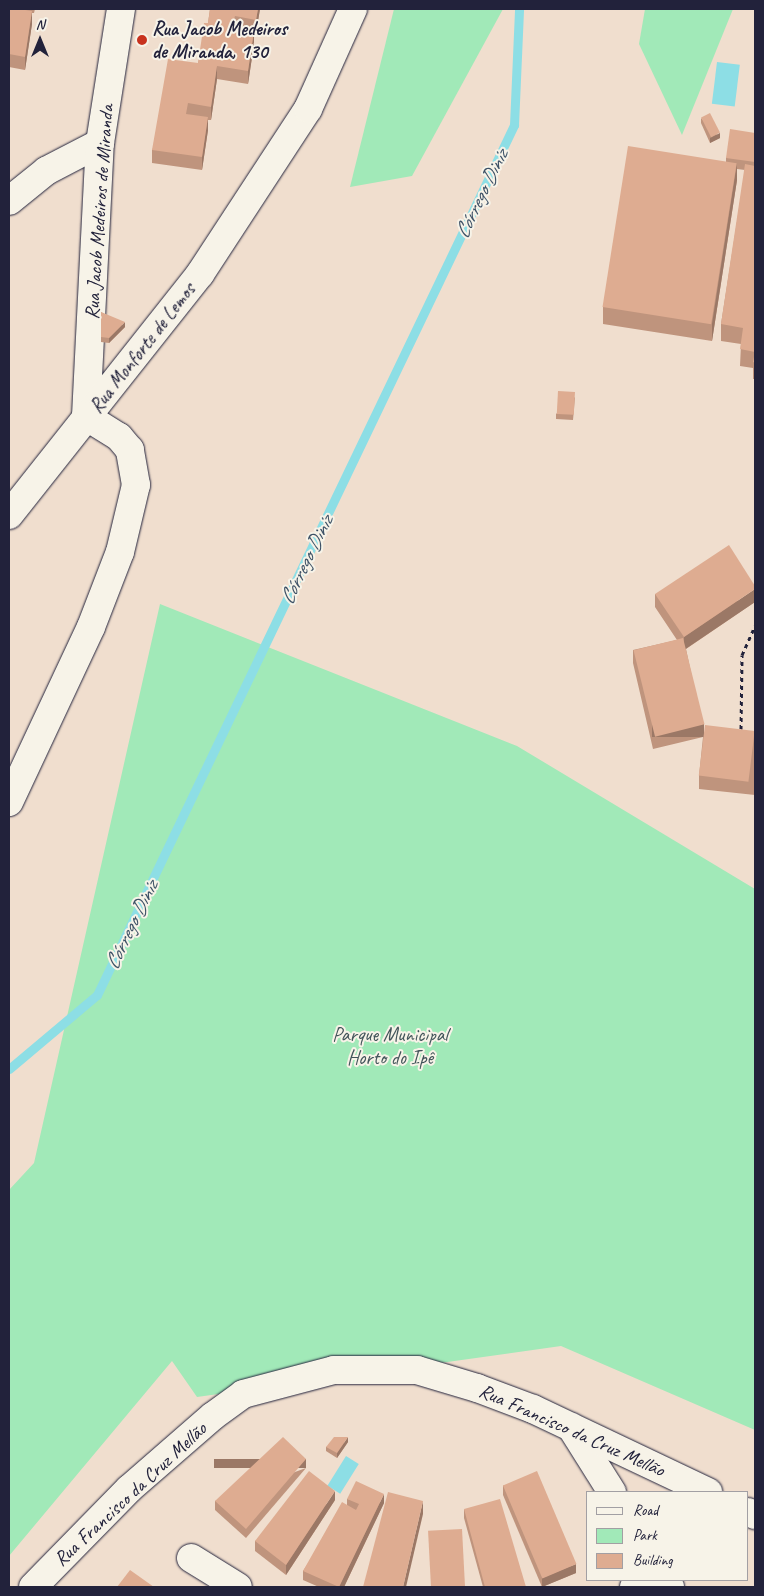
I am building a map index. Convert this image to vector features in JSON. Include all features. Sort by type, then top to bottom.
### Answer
[{"type":"street","name":"Rua Jacob Medeiros de Miranda","points":[[86,416],[100,143],[121,9]]},
{"type":"street","name":"Rua Monforte de Lemos","points":[[9,802],[91,627],[120,552],[136,485],[130,450],[119,437],[86,416],[200,274],[308,109],[353,9]]},
{"type":"street","points":[[9,201],[46,171],[100,143]]},
{"type":"street","points":[[9,515],[86,416]]},
{"type":"street","name":"Rua Francisco da Cruz Mellão","points":[[33,1587],[129,1489],[213,1416],[243,1394],[272,1384],[334,1370],[417,1370],[477,1388],[571,1427],[706,1491]]},
{"type":"street","points":[[571,1427],[611,1491]]},
{"type":"street","points":[[191,1558],[238,1587]]},
{"type":"path","points":[[742,729],[742,655],[755,626]]},
{"type":"green space","points":[[394,9],[503,9],[412,176],[350,187]]},
{"type":"green space","points":[[645,9],[733,9],[682,135],[639,44]]},
{"type":"green space","name":"Parque Municipal Horto do Ipê","points":[[160,604],[517,746],[755,889],[755,1430],[561,1346],[197,1397],[172,1361],[9,1556],[9,1190],[34,1163]]},
{"type":"water","points":[[717,62],[740,65],[735,106],[712,104]]},
{"type":"water","points":[[346,1456],[359,1464],[340,1494],[327,1486]]},
{"type":"building","points":[[9,9],[32,11],[25,57],[9,54]]},
{"type":"building","points":[[210,9],[258,9],[256,20],[235,16],[232,26],[254,31],[248,71],[217,66],[211,107],[188,103],[186,114],[208,117],[202,157],[152,150],[168,59],[198,63],[204,23],[208,23]]},
{"type":"building","points":[[710,113],[720,133],[711,137],[701,118]]},
{"type":"building","points":[[730,129],[755,133],[755,162],[726,158]]},
{"type":"building","points":[[628,146],[737,163],[711,324],[603,307]]},
{"type":"building","points":[[745,164],[755,166],[755,352],[740,349],[743,328],[721,324]]},
{"type":"building","points":[[101,312],[125,322],[109,338],[101,337]]},
{"type":"building","points":[[558,391],[575,392],[574,415],[557,414]]},
{"type":"building","points":[[729,545],[755,586],[755,589],[684,637],[655,594]]},
{"type":"building","points":[[683,638],[705,724],[655,737],[634,650]]},
{"type":"building","points":[[705,725],[755,731],[748,782],[699,776]]},
{"type":"building","points":[[283,1437],[306,1459],[246,1529],[215,1501]]},
{"type":"building","points":[[334,1437],[348,1437],[337,1453],[326,1447]]},
{"type":"building","points":[[309,1471],[335,1491],[286,1565],[255,1541]]},
{"type":"building","points":[[537,1471],[576,1564],[542,1578],[503,1485]]},
{"type":"building","points":[[356,1481],[384,1494],[339,1587],[303,1571],[342,1502],[356,1510],[359,1504],[347,1499]]},
{"type":"building","points":[[388,1492],[423,1501],[403,1587],[363,1587]]},
{"type":"building","points":[[500,1499],[526,1587],[485,1587],[464,1509]]},
{"type":"building","points":[[462,1529],[465,1587],[431,1587],[428,1531]]},
{"type":"building","points":[[130,1570],[154,1587],[117,1587]]},
{"type":"waterway","name":"Córrego Diniz","points":[[9,1069],[97,995],[514,125],[519,9]]},
{"type":"place","name":"Rua Jacob Medeiros de Miranda, 130","points":[[142,40]]}]
